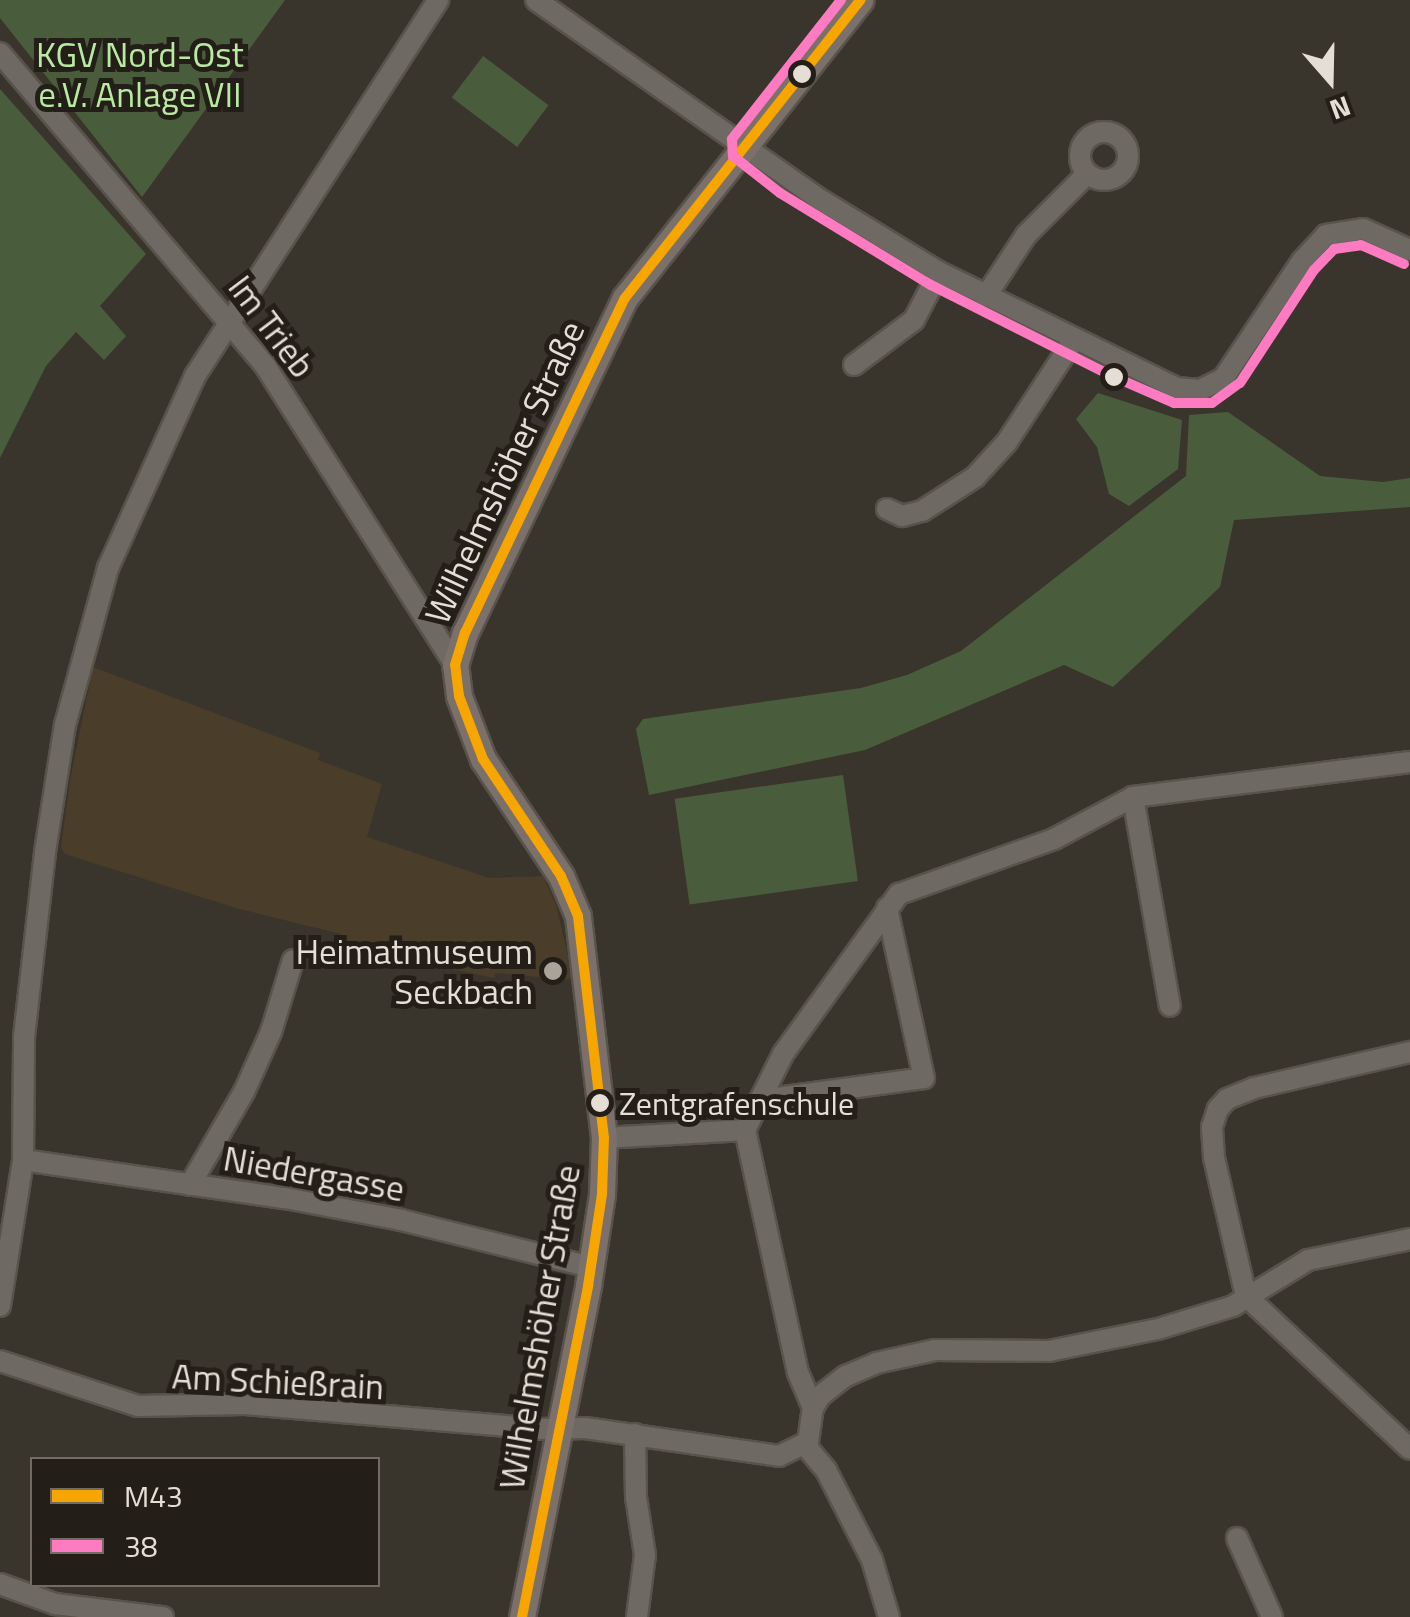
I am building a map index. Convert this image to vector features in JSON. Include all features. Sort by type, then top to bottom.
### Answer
[{"type":"main road","name":"Wilhelmshöher Straße","points":[[522,1617],[591,1267],[602,1194],[604,1138],[580,926],[561,876],[483,759],[460,696],[456,665],[465,633],[614,316],[638,279],[860,0]]},
{"type":"street","points":[[0,1306],[23,1160],[22,1064],[33,947],[60,756],[87,633],[132,507],[180,404],[438,0]]},
{"type":"street","points":[[536,0],[802,188],[939,272],[1073,341],[1177,388],[1207,389],[1228,372],[1302,261],[1326,235],[1363,229],[1410,250]]},
{"type":"street","name":"Im Trieb","points":[[0,53],[266,367],[456,665]]},
{"type":"street","points":[[986,296],[1026,235],[1086,174]]},
{"type":"street","points":[[854,365],[914,320],[939,272]]},
{"type":"street","points":[[887,509],[902,516],[922,511],[975,476],[1007,442],[1073,341]]},
{"type":"street","points":[[889,1617],[872,1560],[826,1470],[806,1445],[812,1433],[812,1408],[798,1373],[745,1130],[782,1054],[887,908],[914,886],[1054,839],[1132,797],[1410,762]]},
{"type":"street","points":[[1132,797],[1170,1006]]},
{"type":"street","points":[[760,1100],[924,1078],[887,908]]},
{"type":"street","points":[[190,1185],[271,1032],[293,960]]},
{"type":"street","points":[[1410,1052],[1254,1088],[1227,1099],[1218,1109],[1212,1128],[1214,1156],[1246,1296],[1410,1449]]},
{"type":"street","points":[[604,1138],[745,1130]]},
{"type":"street","name":"Niedergasse","points":[[23,1160],[401,1220],[591,1267]]},
{"type":"street","points":[[812,1408],[846,1376],[896,1357],[935,1350],[1021,1352],[1074,1347],[1174,1325],[1233,1306],[1308,1260],[1410,1239]]},
{"type":"street","name":"Am Schießrain","points":[[0,1361],[138,1406],[245,1404],[560,1428],[635,1434],[771,1456],[806,1445]]},
{"type":"street","points":[[635,1434],[636,1498],[644,1554],[637,1617]]},
{"type":"street","points":[[1238,1538],[1272,1617]]},
{"type":"street","points":[[0,1584],[55,1604],[163,1617]]},
{"type":"shaded area","points":[[93,667],[320,753],[318,760],[382,784],[367,837],[489,878],[543,876],[556,905],[574,980],[495,973],[494,978],[340,946],[341,934],[236,908],[65,854],[61,847],[70,780]]},
{"type":"green space","name":"KGV Nord-Ost e.V. Anlage VII","points":[[0,0],[285,0],[142,197],[0,18]]},
{"type":"green space","points":[[483,56],[548,105],[517,147],[452,98]]},
{"type":"green space","points":[[0,89],[146,254],[100,306],[126,336],[104,360],[76,332],[46,366],[0,458]]},
{"type":"green space","points":[[1098,393],[1182,420],[1178,469],[1129,506],[1109,494],[1097,447],[1076,419]]},
{"type":"green space","points":[[1228,412],[1320,476],[1383,482],[1410,478],[1410,507],[1234,520],[1220,587],[1113,687],[1064,665],[865,750],[649,795],[636,729],[643,719],[861,688],[907,675],[961,651],[1186,476],[1189,415]]},
{"type":"green space","points":[[843,775],[858,881],[690,905],[675,799]]},
{"type":"transit line","name":"38","points":[[841,0],[732,139],[733,156],[780,193],[931,285],[1112,376],[1174,403],[1212,403],[1240,383],[1314,270],[1334,249],[1361,245],[1404,264]]},
{"type":"transit line","name":"M43","points":[[522,1617],[588,1286],[602,1194],[604,1138],[578,916],[561,876],[483,759],[459,696],[455,665],[465,633],[625,298],[860,0]]},
{"type":"place","name":"Heimatmuseum Seckbach","points":[[553,971]]},
{"type":"place","name":"Zentgrafenschule","points":[[600,1103]]}]
